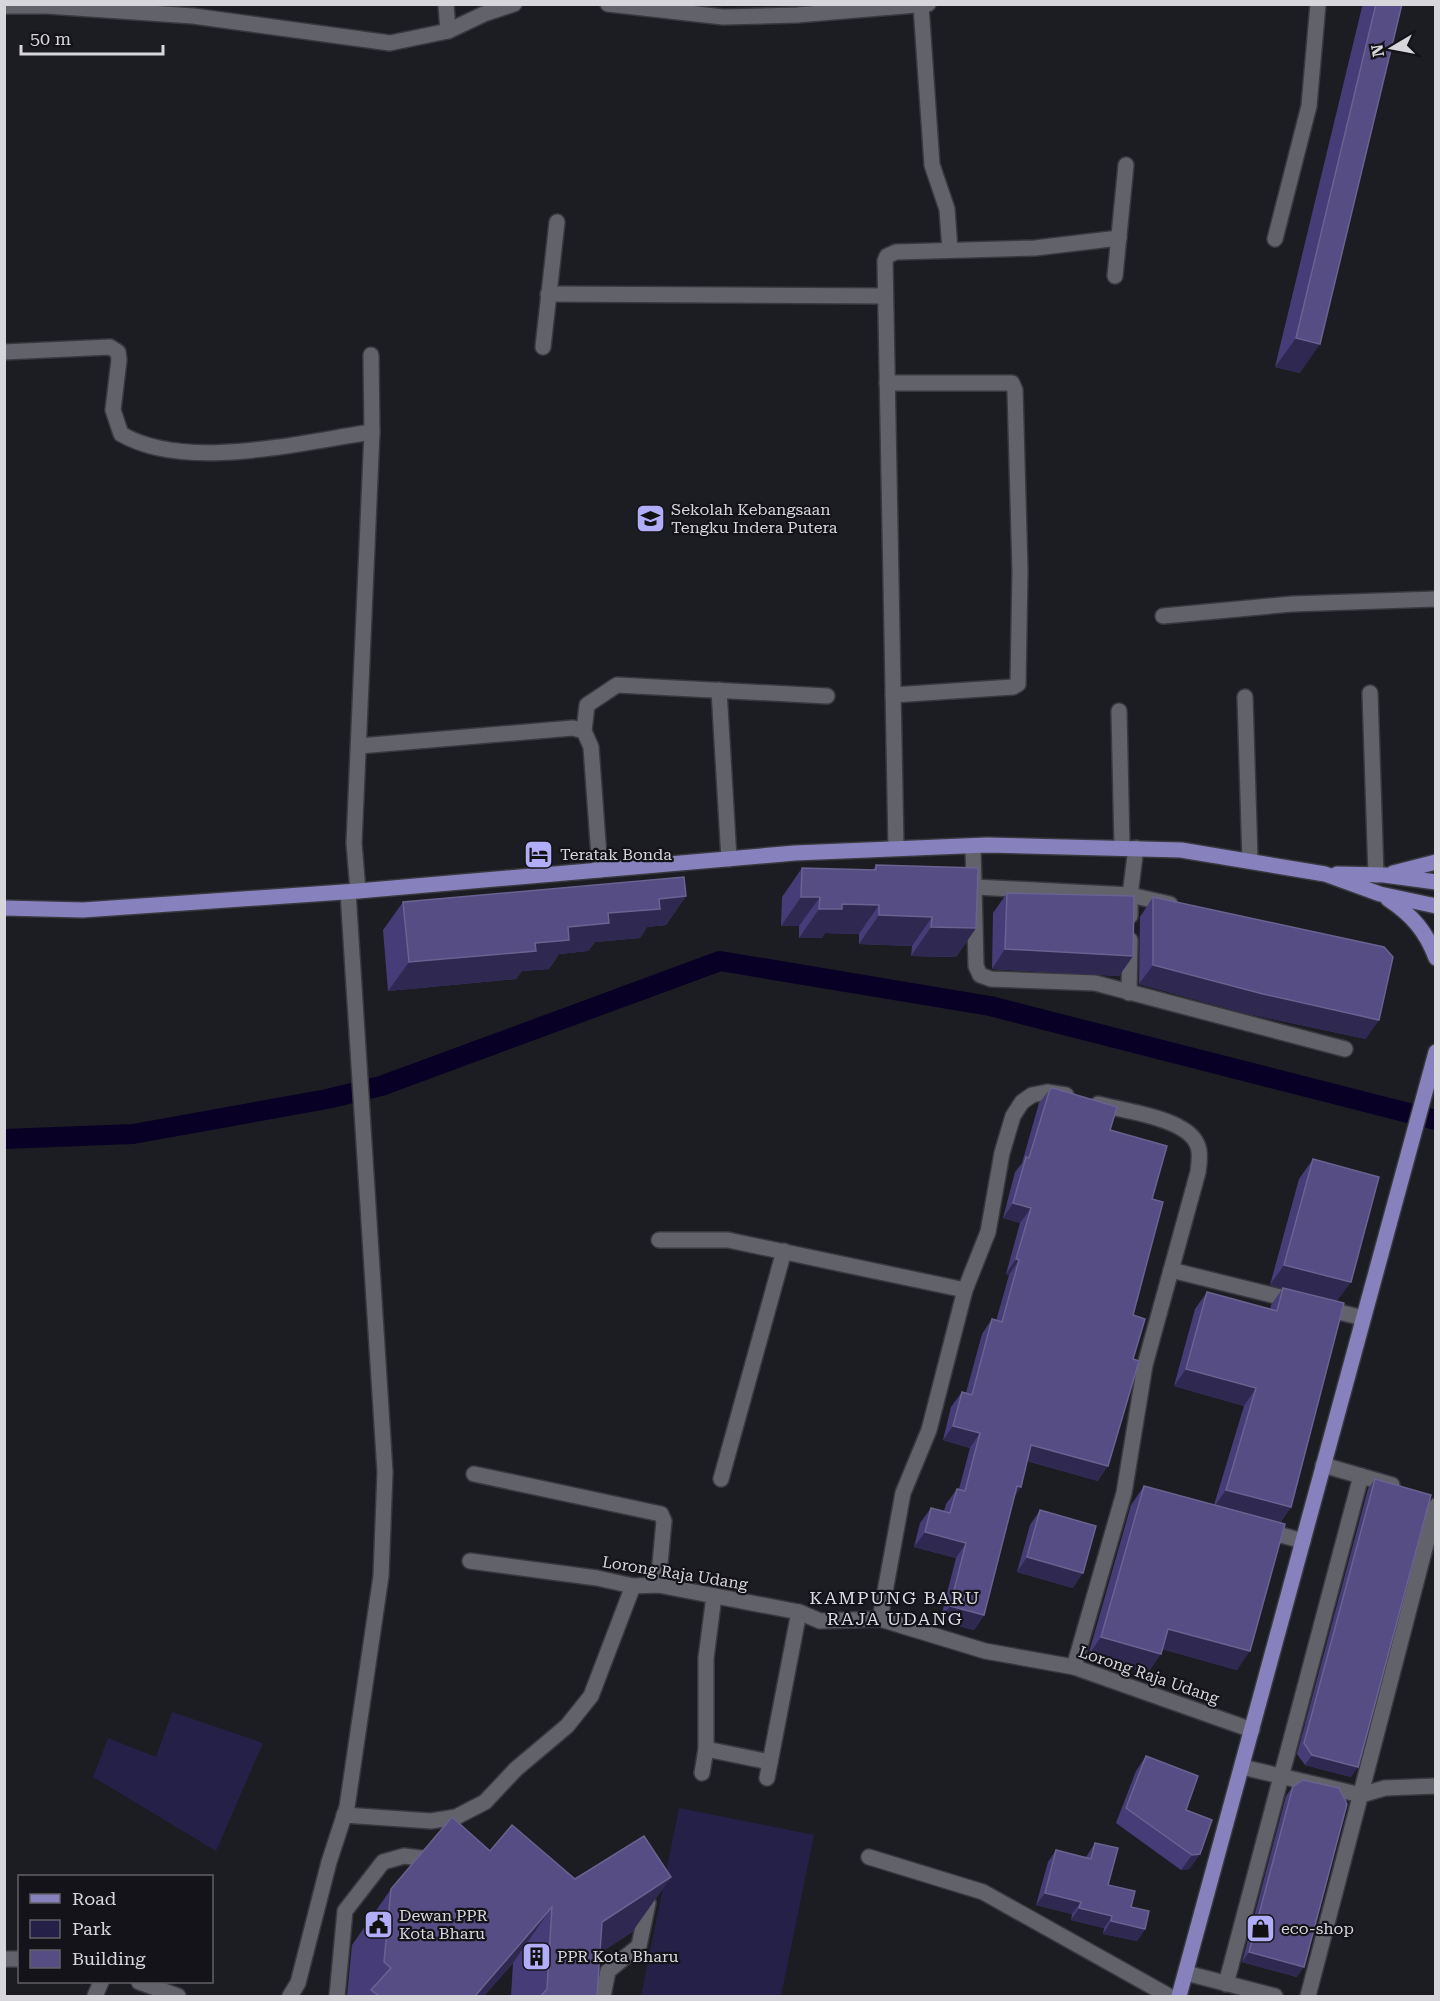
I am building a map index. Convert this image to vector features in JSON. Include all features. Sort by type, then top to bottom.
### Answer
[{"type":"main road","points":[[4,908],[83,910],[353,891],[729,859],[896,848],[973,846],[1129,847],[1181,850],[1325,874],[1380,894],[1436,906]]},
{"type":"main road","points":[[1380,875],[1436,862]]},
{"type":"main road","points":[[1325,874],[1380,875],[1436,882]]},
{"type":"main road","points":[[1380,894],[1407,912],[1421,927],[1436,958]]},
{"type":"main road","points":[[1179,1996],[1436,1052]]},
{"type":"street","points":[[446,4],[448,31]]},
{"type":"street","points":[[4,6],[47,5],[214,11],[390,43],[448,31],[484,14],[514,4]]},
{"type":"street","points":[[608,4],[723,17],[797,15],[838,8],[924,5],[932,165],[947,209],[950,250]]},
{"type":"street","points":[[1275,239],[1309,106],[1318,4]]},
{"type":"street","points":[[1115,276],[1126,165]]},
{"type":"street","points":[[543,347],[557,222]]},
{"type":"street","points":[[896,848],[885,261],[891,253],[1035,248],[1119,238]]},
{"type":"street","points":[[548,294],[885,296]]},
{"type":"street","points":[[4,352],[110,347],[118,352],[113,410],[121,434],[135,442],[182,452],[232,452],[372,432]]},
{"type":"street","points":[[290,1996],[298,1983],[328,1862],[344,1815],[381,1576],[385,1472],[357,1039],[353,891],[372,432],[371,355]]},
{"type":"street","points":[[886,383],[1012,382],[1015,390],[1020,571],[1018,684],[1013,687],[893,695]]},
{"type":"street","points":[[1163,616],[1292,604],[1436,599]]},
{"type":"street","points":[[600,870],[591,747],[584,731],[587,705],[617,685],[827,696]]},
{"type":"street","points":[[718,690],[729,859]]},
{"type":"street","points":[[1370,693],[1380,875]]},
{"type":"street","points":[[1245,697],[1250,860]]},
{"type":"street","points":[[1119,711],[1129,847],[1129,993]]},
{"type":"street","points":[[359,746],[573,728],[584,731]]},
{"type":"street","points":[[973,846],[976,966],[980,975],[991,979],[1095,983],[1345,1049]]},
{"type":"street","points":[[975,887],[1130,894],[1186,908]]},
{"type":"street","points":[[880,1619],[903,1493],[929,1430],[965,1290],[988,1232],[1002,1153],[1013,1116],[1022,1102],[1032,1095],[1047,1092],[1179,1125],[1198,1145],[1198,1173],[1145,1365],[1130,1494],[1074,1667]]},
{"type":"street","points":[[659,1240],[728,1240],[965,1290]]},
{"type":"street","points":[[721,1479],[784,1251]]},
{"type":"street","points":[[1171,1270],[1363,1318]]},
{"type":"street","points":[[1323,1465],[1407,1489]]},
{"type":"street","points":[[474,1474],[661,1514],[664,1521],[658,1585]]},
{"type":"street","points":[[1226,1984],[1361,1476]]},
{"type":"street","points":[[1308,1996],[1361,1795],[1433,1499]]},
{"type":"street","points":[[1247,1526],[1303,1541]]},
{"type":"street","name":"Lorong Raja Udang","points":[[471,1561],[597,1578],[633,1586],[658,1585],[799,1612],[820,1621],[880,1619],[985,1651],[1074,1667],[1252,1730]]},
{"type":"street","points":[[344,1815],[431,1821],[456,1816],[485,1802],[516,1769],[567,1726],[591,1696],[633,1586]]},
{"type":"street","points":[[702,1773],[706,1749],[706,1658],[714,1596]]},
{"type":"street","points":[[706,1749],[768,1770],[799,1612]]},
{"type":"street","points":[[1242,1767],[1361,1795],[1385,1788],[1436,1786]]},
{"type":"street","points":[[337,1996],[343,1917],[379,1866],[389,1859],[404,1856],[450,1862]]},
{"type":"street","points":[[869,1857],[983,1892],[1169,1996]]},
{"type":"street","points":[[603,1996],[608,1971],[639,1946],[648,1903],[645,1891],[634,1884]]},
{"type":"street","points":[[1186,1973],[1275,1996]]},
{"type":"street","points":[[142,1983],[178,1996]]},
{"type":"green space","points":[[172,1712],[263,1743],[216,1851],[93,1777],[108,1738],[156,1757]]},
{"type":"green space","points":[[679,1808],[814,1835],[781,1996],[641,1996]]},
{"type":"building","points":[[1376,4],[1402,4],[1320,344],[1296,338]]},
{"type":"building","points":[[876,865],[978,868],[976,928],[931,927],[932,917],[879,915],[879,905],[842,904],[842,909],[819,909],[820,897],[801,897],[802,868],[876,870]]},
{"type":"building","points":[[684,877],[686,896],[659,899],[660,909],[608,913],[609,923],[568,927],[569,940],[535,943],[536,951],[409,962],[403,902]]},
{"type":"building","points":[[1007,893],[1134,896],[1133,956],[1005,949]]},
{"type":"building","points":[[1153,897],[1384,947],[1393,957],[1379,1020],[1263,994],[1153,965]]},
{"type":"building","points":[[1050,1089],[1117,1107],[1110,1130],[1167,1146],[1152,1199],[1163,1202],[1133,1315],[1145,1319],[1133,1359],[1139,1361],[1108,1466],[1031,1445],[1021,1487],[1017,1486],[984,1615],[950,1606],[966,1543],[925,1532],[931,1508],[950,1513],[957,1489],[965,1491],[980,1433],[953,1426],[962,1392],[972,1395],[992,1319],[1002,1322],[1019,1260],[1016,1259],[1031,1208],[1013,1203],[1026,1157],[1029,1158]]},
{"type":"building","points":[[1313,1159],[1379,1177],[1351,1282],[1284,1265]]},
{"type":"building","points":[[1283,1288],[1344,1303],[1291,1507],[1226,1490],[1256,1388],[1186,1369],[1207,1292],[1277,1311]]},
{"type":"building","points":[[1375,1479],[1431,1495],[1358,1767],[1312,1755],[1304,1743]]},
{"type":"building","points":[[1144,1486],[1285,1524],[1250,1651],[1168,1629],[1161,1654],[1101,1637]]},
{"type":"building","points":[[1040,1510],[1096,1526],[1083,1573],[1027,1557]]},
{"type":"building","points":[[1146,1756],[1198,1776],[1186,1810],[1212,1820],[1200,1854],[1192,1855],[1126,1808]]},
{"type":"building","points":[[1303,1780],[1339,1788],[1347,1804],[1304,1967],[1249,1952],[1293,1786]]},
{"type":"building","points":[[452,1817],[490,1851],[512,1825],[575,1879],[644,1836],[671,1877],[602,1922],[597,1996],[541,1996],[547,1989],[552,1907],[475,1996],[379,1996],[371,1990],[391,1968],[384,1962],[391,1889]]},
{"type":"building","points":[[1095,1843],[1118,1848],[1108,1885],[1135,1891],[1131,1907],[1149,1911],[1145,1929],[1111,1921],[1112,1916],[1079,1908],[1081,1902],[1045,1893],[1056,1850],[1091,1859]]},
{"type":"waterway","points":[[4,1139],[133,1134],[327,1099],[381,1086],[720,961],[990,1006],[1436,1120]]},
{"type":"place","name":"Sekolah Kebangsaan Tengku Indera Putera","points":[[650,518]]},
{"type":"place","name":"Teratak Bonda","points":[[539,854]]},
{"type":"place","name":"Dewan PPR Kota Bharu","points":[[378,1924]]},
{"type":"place","name":"eco-shop","points":[[1260,1928]]},
{"type":"place","name":"PPR Kota Bharu","points":[[536,1956]]},
{"type":"district","name":"KAMPUNG BARU RAJA UDANG","points":[[895,1607]]}]
